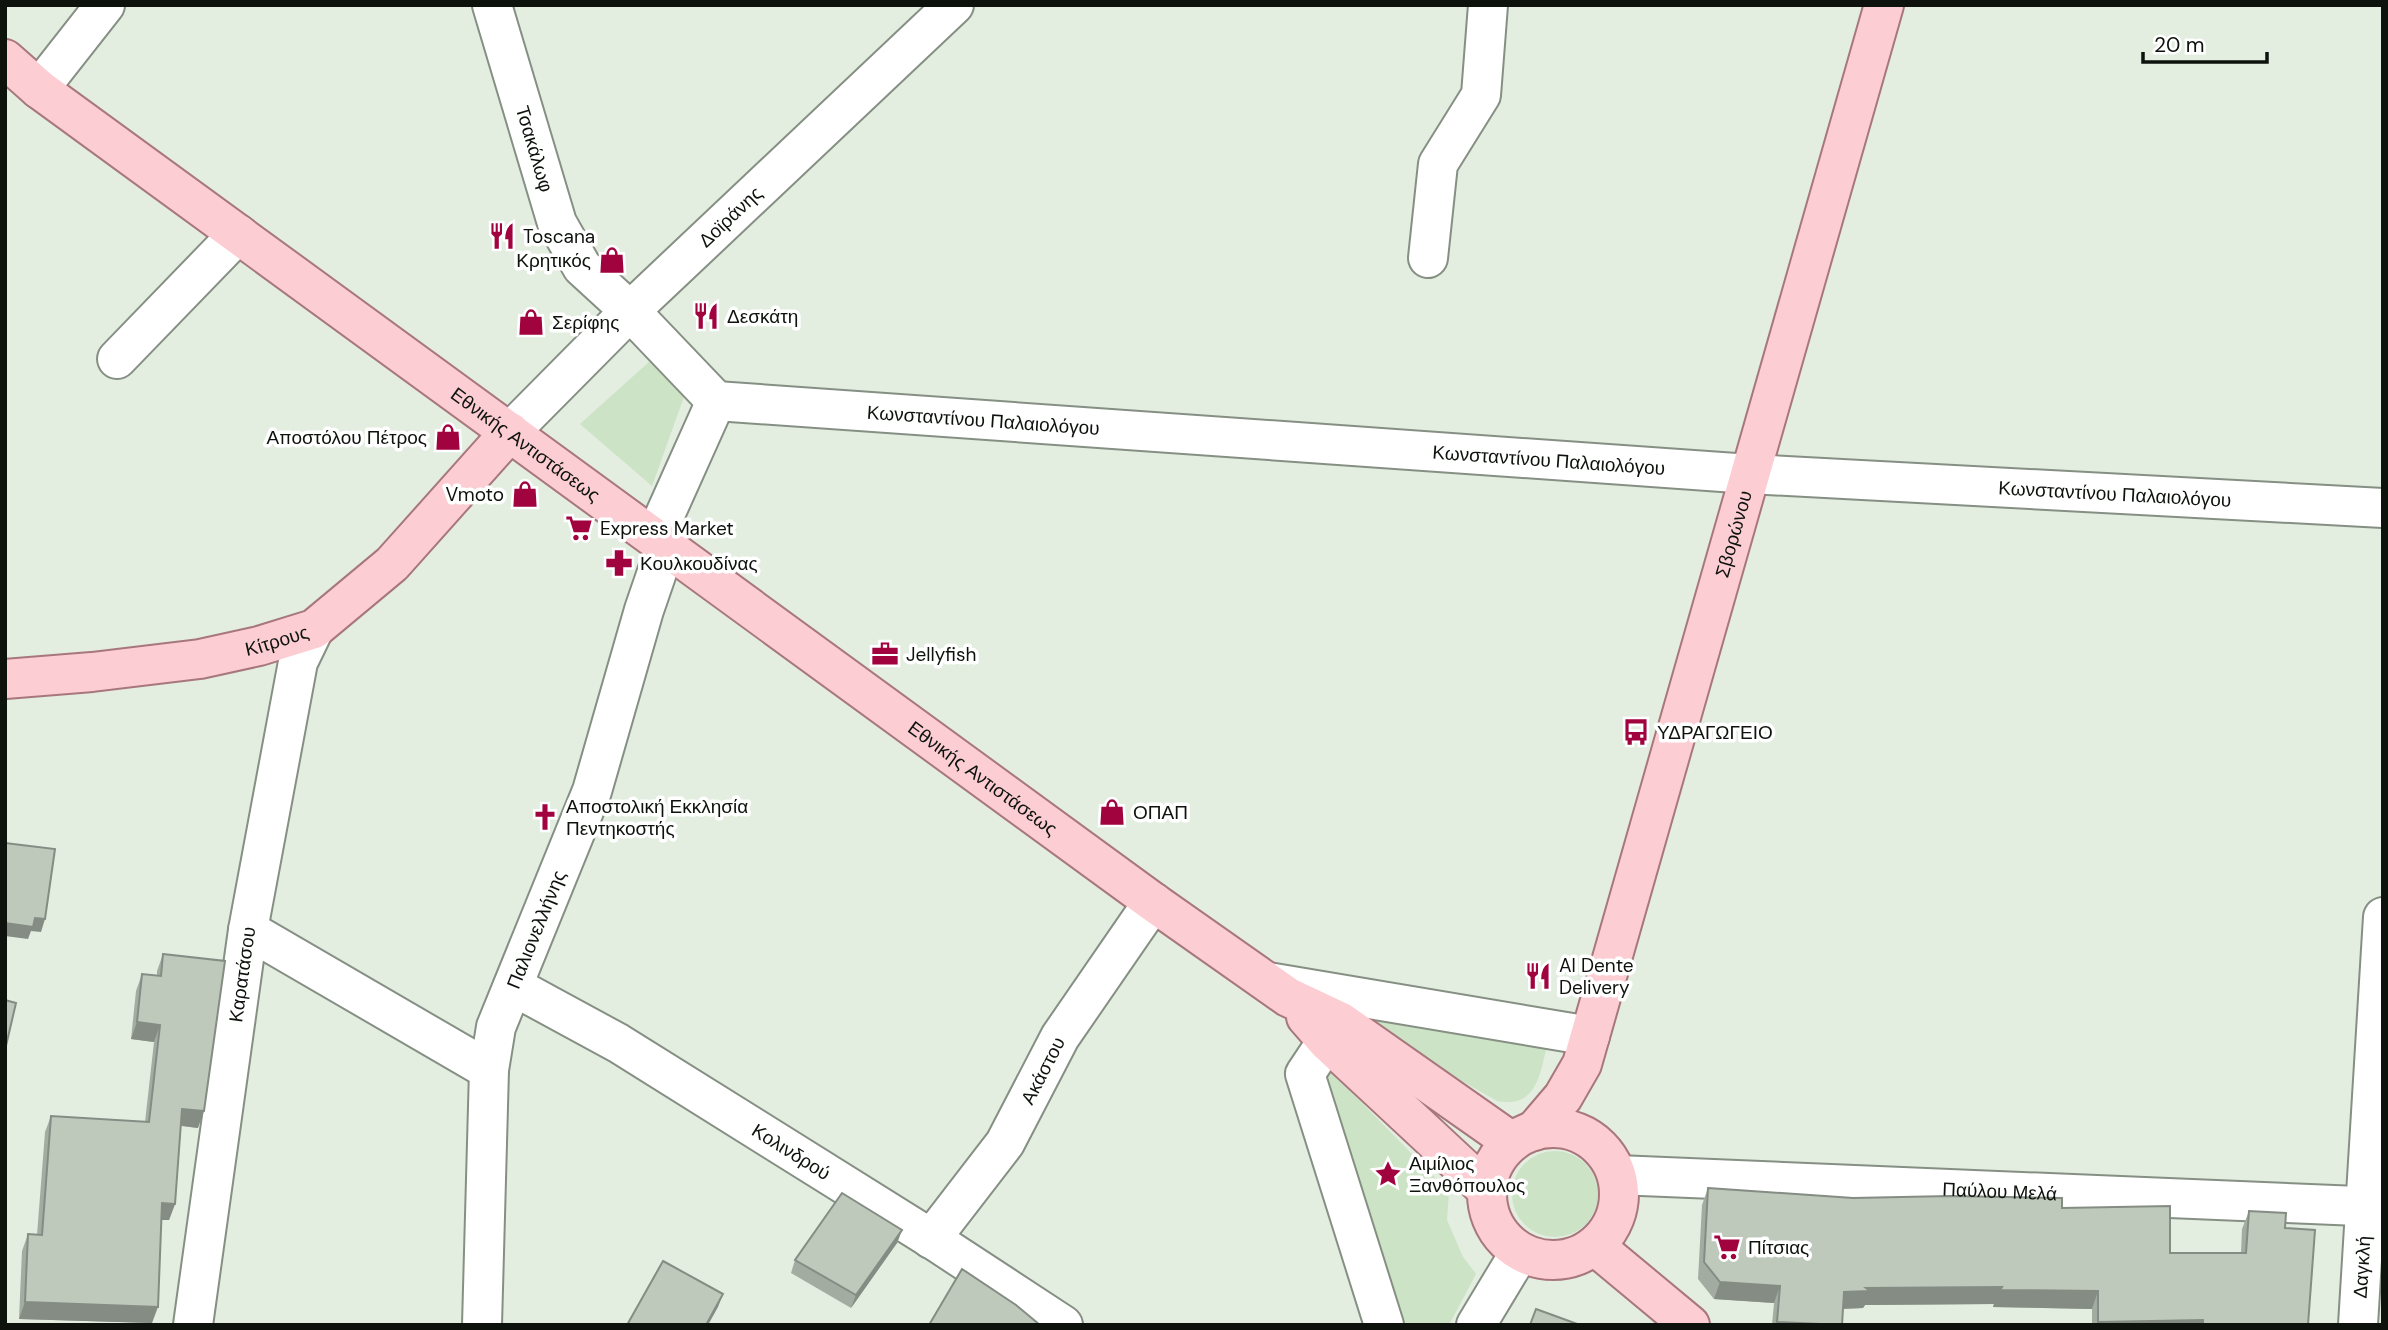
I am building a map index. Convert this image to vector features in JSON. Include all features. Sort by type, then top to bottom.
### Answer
[{"type":"main road","name":"Σβορώνου","points":[[1586,1050],[1884,5]]},
{"type":"main road","name":"Εθνικής Αντιστάσεως","points":[[5,59],[39,89],[1153,902],[1277,989]]},
{"type":"main road","name":"Κίτρους","points":[[5,679],[200,659],[259,646],[314,629],[392,564],[510,432]]},
{"type":"main road","points":[[1277,989],[1341,1022],[1523,1137]]},
{"type":"main road","points":[[1277,989],[1327,1041],[1487,1190]]},
{"type":"main road","points":[[1586,1050],[1586,1104],[1620,1194],[1617,1213],[1608,1231],[1595,1246],[1578,1256],[1559,1260],[1539,1259],[1520,1252],[1506,1241],[1495,1226],[1489,1209],[1487,1190],[1491,1172],[1499,1156],[1523,1137],[1563,1097],[1586,1050]]},
{"type":"main road","points":[[1523,1137],[1545,1128],[1564,1128],[1582,1134],[1607,1159]]},
{"type":"main road","points":[[1595,1246],[1690,1325]]},
{"type":"street","points":[[39,89],[105,5]]},
{"type":"street","name":"Τσακάλωφ","points":[[492,5],[557,223],[582,267],[630,311],[716,401]]},
{"type":"street","name":"Δοϊράνης","points":[[510,432],[630,311],[954,5]]},
{"type":"street","points":[[1428,258],[1438,164],[1481,95],[1488,5]]},
{"type":"street","points":[[117,359],[238,234]]},
{"type":"street","name":"Κωνσταντίνου Παλαιολόγου","points":[[716,401],[1751,474],[2383,508]]},
{"type":"street","name":"Παλιονελλήνης","points":[[482,1325],[489,1070],[496,1027],[592,791],[661,541],[716,401]]},
{"type":"street","name":"Καρατάσου","points":[[193,1325],[248,930],[298,662],[314,629]]},
{"type":"street","name":"Ακάστου","points":[[931,1239],[1005,1143],[1060,1037],[1153,902]]},
{"type":"street","name":"Δαγκλή","points":[[2358,1325],[2374,1207],[2383,917]]},
{"type":"street","points":[[248,930],[489,1070]]},
{"type":"street","name":"Κολινδρού","points":[[513,986],[618,1043],[1063,1325]]},
{"type":"street","points":[[1277,989],[1586,1050]]},
{"type":"street","points":[[1327,1041],[1305,1074],[1384,1325]]},
{"type":"street","name":"Παύλου Μελά","points":[[1607,1159],[2374,1207]]},
{"type":"street","points":[[1476,1325],[1520,1252]]},
{"type":"green space","points":[[650,361],[685,394],[652,486],[580,424]]},
{"type":"green space","points":[[1321,1000],[1548,1042],[1539,1076],[1529,1094],[1521,1099],[1511,1102],[1497,1101]]},
{"type":"green space","points":[[1325,1065],[1449,1192],[1447,1220],[1463,1257],[1476,1274],[1449,1325],[1394,1325],[1314,1080]]},
{"type":"green space","points":[[1555,1151],[1571,1155],[1585,1164],[1594,1178],[1598,1194],[1594,1210],[1585,1224],[1571,1233],[1555,1237],[1539,1233],[1525,1224],[1516,1210],[1512,1194],[1516,1178],[1525,1164],[1539,1155]]},
{"type":"building","points":[[5,843],[55,849],[45,919],[35,918],[33,927],[5,923]]},
{"type":"building","points":[[163,954],[225,961],[204,1111],[182,1109],[175,1204],[162,1203],[158,1307],[25,1302],[28,1234],[42,1235],[51,1116],[149,1122],[160,1025],[137,1022],[142,974],[161,976]]},
{"type":"building","points":[[5,1000],[16,1003],[5,1050]]},
{"type":"building","points":[[1708,1188],[1853,1198],[2062,1198],[2062,1208],[2170,1206],[2170,1253],[2246,1253],[2249,1211],[2286,1213],[2285,1228],[2315,1230],[2308,1325],[2203,1325],[2203,1320],[2098,1322],[2098,1291],[2000,1290],[2002,1287],[1866,1288],[1870,1291],[1844,1292],[1842,1325],[1777,1322],[1780,1286],[1720,1282],[1704,1262]]},
{"type":"building","points":[[842,1193],[902,1230],[856,1295],[795,1260]]},
{"type":"building","points":[[663,1261],[723,1294],[706,1325],[627,1325]]},
{"type":"building","points":[[962,1269],[1016,1305],[1040,1325],[929,1325]]},
{"type":"building","points":[[1536,1309],[1580,1325],[1530,1325]]},
{"type":"place","name":"Toscana","points":[[502,236]]},
{"type":"place","name":"Κρητικός","points":[[612,260]]},
{"type":"place","name":"Δεσκάτη","points":[[706,316]]},
{"type":"place","name":"Σερίφης","points":[[531,322]]},
{"type":"place","name":"Αποστόλου Πέτρος","points":[[448,437]]},
{"type":"place","name":"Vmoto","points":[[525,494]]},
{"type":"place","name":"Express Market","points":[[579,528]]},
{"type":"place","name":"Κουλκουδίνας","points":[[619,563]]},
{"type":"place","name":"Jellyfish","points":[[885,654]]},
{"type":"place","name":"ΥΔΡΑΓΩΓΕΙΟ","points":[[1636,732]]},
{"type":"place","name":"ΟΠΑΠ","points":[[1112,812]]},
{"type":"place","name":"Αποστολική Εκκλησία Πεντηκοστής","points":[[545,817]]},
{"type":"place","name":"Al Dente Delivery","points":[[1538,976]]},
{"type":"place","name":"Αιμίλιος Ξανθόπουλος","points":[[1388,1174]]},
{"type":"place","name":"Πίτσιας","points":[[1727,1247]]}]
